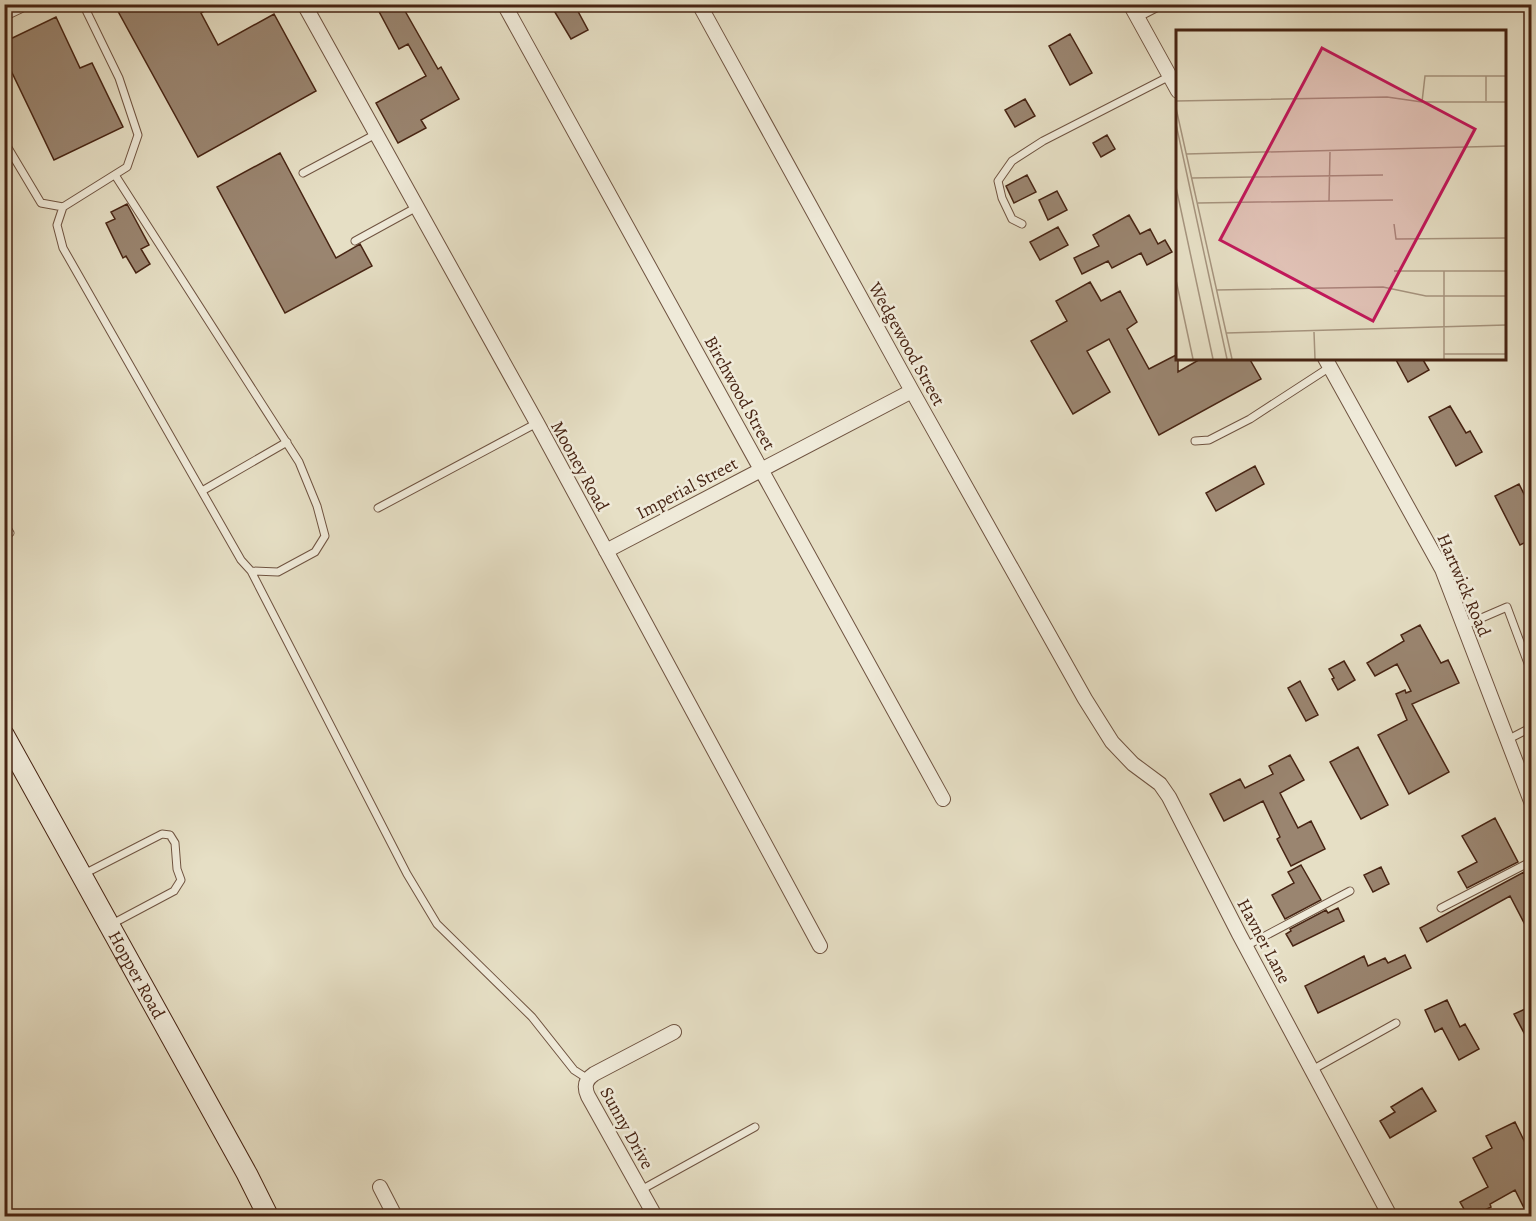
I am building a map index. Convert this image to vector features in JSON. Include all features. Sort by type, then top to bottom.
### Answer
[{"type":"main road","name":"Hopper Road","points":[[4,735],[268,1216]]},
{"type":"street","name":"Mooney Road","points":[[304,4],[537,423],[820,946]]},
{"type":"street","name":"Birchwood Street","points":[[504,4],[943,800]]},
{"type":"street","name":"Wedgewood Street","points":[[699,4],[912,391],[1086,699]]},
{"type":"street","points":[[1130,4],[1176,87]]},
{"type":"street","name":"Hartwick Road","points":[[1328,363],[1442,569],[1531,802]]},
{"type":"street","name":"Imperial Street","points":[[606,551],[912,391]]},
{"type":"street","name":"Havner Lane","points":[[1086,699],[1112,742],[1133,764],[1160,784],[1169,797],[1390,1216]]},
{"type":"street","name":"Sunny Drive","points":[[656,1216],[585,1086],[594,1074],[674,1032]]},
{"type":"street","points":[[380,1187],[395,1216]]},
{"type":"lane","points":[[4,17],[31,4]]},
{"type":"lane","points":[[83,4],[119,78],[138,135],[127,167],[63,207],[57,225],[63,248],[241,560],[252,571],[407,874],[437,924],[532,1017],[574,1070],[588,1079]]},
{"type":"lane","points":[[1137,18],[1164,4]]},
{"type":"lane","points":[[1022,224],[1012,219],[1002,198],[998,181],[1012,160],[1043,141],[1170,76]]},
{"type":"lane","points":[[303,173],[376,134]]},
{"type":"lane","points":[[4,141],[41,203],[63,207]]},
{"type":"lane","points":[[115,175],[287,442],[299,462],[317,506],[325,536],[315,552],[278,572],[252,571]]},
{"type":"lane","points":[[355,241],[417,207]]},
{"type":"lane","points":[[1195,441],[1209,440],[1250,419],[1328,363]]},
{"type":"lane","points":[[378,507],[537,423]]},
{"type":"lane","points":[[202,491],[287,442]]},
{"type":"lane","points":[[4,523],[10,533]]},
{"type":"lane","points":[[1463,626],[1507,607],[1532,674]]},
{"type":"lane","points":[[1506,740],[1532,727]]},
{"type":"lane","points":[[82,875],[162,834],[170,835],[175,843],[177,868],[182,880],[179,885],[174,891],[110,925]]},
{"type":"lane","points":[[1441,908],[1532,861]]},
{"type":"lane","points":[[1246,946],[1350,891]]},
{"type":"lane","points":[[1312,1070],[1396,1023]]},
{"type":"lane","points":[[641,1190],[754,1127]]},
{"type":"building","points":[[114,4],[217,4],[201,13],[218,45],[274,14],[316,91],[198,157]]},
{"type":"building","points":[[375,4],[401,4],[438,69],[441,67],[459,99],[421,120],[426,128],[398,143],[376,103],[426,76],[408,44],[399,49]]},
{"type":"building","points":[[550,4],[574,4],[588,30],[571,39]]},
{"type":"building","points":[[56,17],[80,68],[92,63],[123,127],[54,160],[4,56],[4,42]]},
{"type":"building","points":[[1070,34],[1092,73],[1070,85],[1049,46]]},
{"type":"building","points":[[1025,99],[1035,116],[1015,127],[1005,110]]},
{"type":"building","points":[[1107,135],[1115,149],[1101,157],[1093,143]]},
{"type":"building","points":[[280,153],[336,258],[360,244],[372,266],[285,313],[217,187]]},
{"type":"building","points":[[1027,175],[1036,192],[1014,203],[1006,186]]},
{"type":"building","points":[[1057,191],[1067,210],[1048,220],[1039,200]]},
{"type":"building","points":[[127,204],[149,245],[141,249],[150,264],[136,273],[126,256],[123,258],[106,223],[115,219],[111,212]]},
{"type":"building","points":[[1129,215],[1140,234],[1150,229],[1158,244],[1165,240],[1172,252],[1147,265],[1141,253],[1112,268],[1108,261],[1082,274],[1074,258],[1099,246],[1093,235]]},
{"type":"building","points":[[1058,227],[1068,245],[1040,260],[1030,242]]},
{"type":"building","points":[[1090,282],[1101,301],[1120,291],[1137,322],[1127,329],[1149,369],[1176,355],[1178,372],[1199,360],[1250,360],[1261,379],[1159,435],[1109,339],[1087,351],[1110,392],[1073,414],[1031,341],[1067,321],[1056,301]]},
{"type":"building","points":[[1396,360],[1423,360],[1429,370],[1408,382]]},
{"type":"building","points":[[1450,406],[1466,433],[1470,431],[1482,452],[1456,466],[1429,417]]},
{"type":"building","points":[[1255,466],[1264,484],[1216,511],[1206,493]]},
{"type":"building","points":[[1519,484],[1527,500],[1532,498],[1532,539],[1520,545],[1495,496]]},
{"type":"building","points":[[1420,625],[1441,663],[1448,660],[1459,683],[1412,704],[1449,772],[1409,794],[1378,735],[1407,720],[1396,694],[1405,690],[1406,693],[1411,691],[1397,664],[1375,676],[1367,663],[1404,641],[1401,635]]},
{"type":"building","points":[[1344,661],[1355,680],[1338,690],[1329,669]]},
{"type":"building","points":[[1300,681],[1318,715],[1306,721],[1288,688]]},
{"type":"building","points":[[1358,747],[1388,805],[1361,819],[1330,762]]},
{"type":"building","points":[[1290,755],[1304,780],[1280,793],[1298,828],[1311,821],[1325,849],[1291,866],[1277,839],[1280,837],[1263,801],[1224,821],[1210,794],[1240,779],[1245,788],[1273,774],[1269,766]]},
{"type":"building","points":[[1495,818],[1518,862],[1467,888],[1458,872],[1477,862],[1462,836]]},
{"type":"building","points":[[1301,865],[1321,900],[1285,919],[1272,895],[1294,883],[1288,872]]},
{"type":"building","points":[[1381,867],[1389,884],[1373,892],[1364,875]]},
{"type":"building","points":[[1524,872],[1532,886],[1532,938],[1510,896],[1427,942],[1420,928]]},
{"type":"building","points":[[1338,908],[1344,921],[1293,946],[1286,934],[1291,931],[1290,929],[1326,910],[1328,913]]},
{"type":"building","points":[[1405,955],[1411,968],[1318,1013],[1305,986],[1364,956],[1368,966],[1385,958],[1388,963]]},
{"type":"building","points":[[1447,1000],[1460,1027],[1465,1024],[1479,1049],[1459,1060],[1442,1028],[1435,1032],[1425,1010]]},
{"type":"building","points":[[1532,1006],[1532,1048],[1514,1014]]},
{"type":"building","points":[[1422,1088],[1436,1111],[1390,1138],[1380,1121],[1395,1112],[1391,1107]]},
{"type":"building","points":[[1515,1122],[1532,1157],[1532,1216],[1528,1216],[1515,1190],[1490,1204],[1491,1207],[1473,1216],[1468,1216],[1460,1202],[1488,1187],[1473,1158],[1492,1148],[1486,1136]]}]
